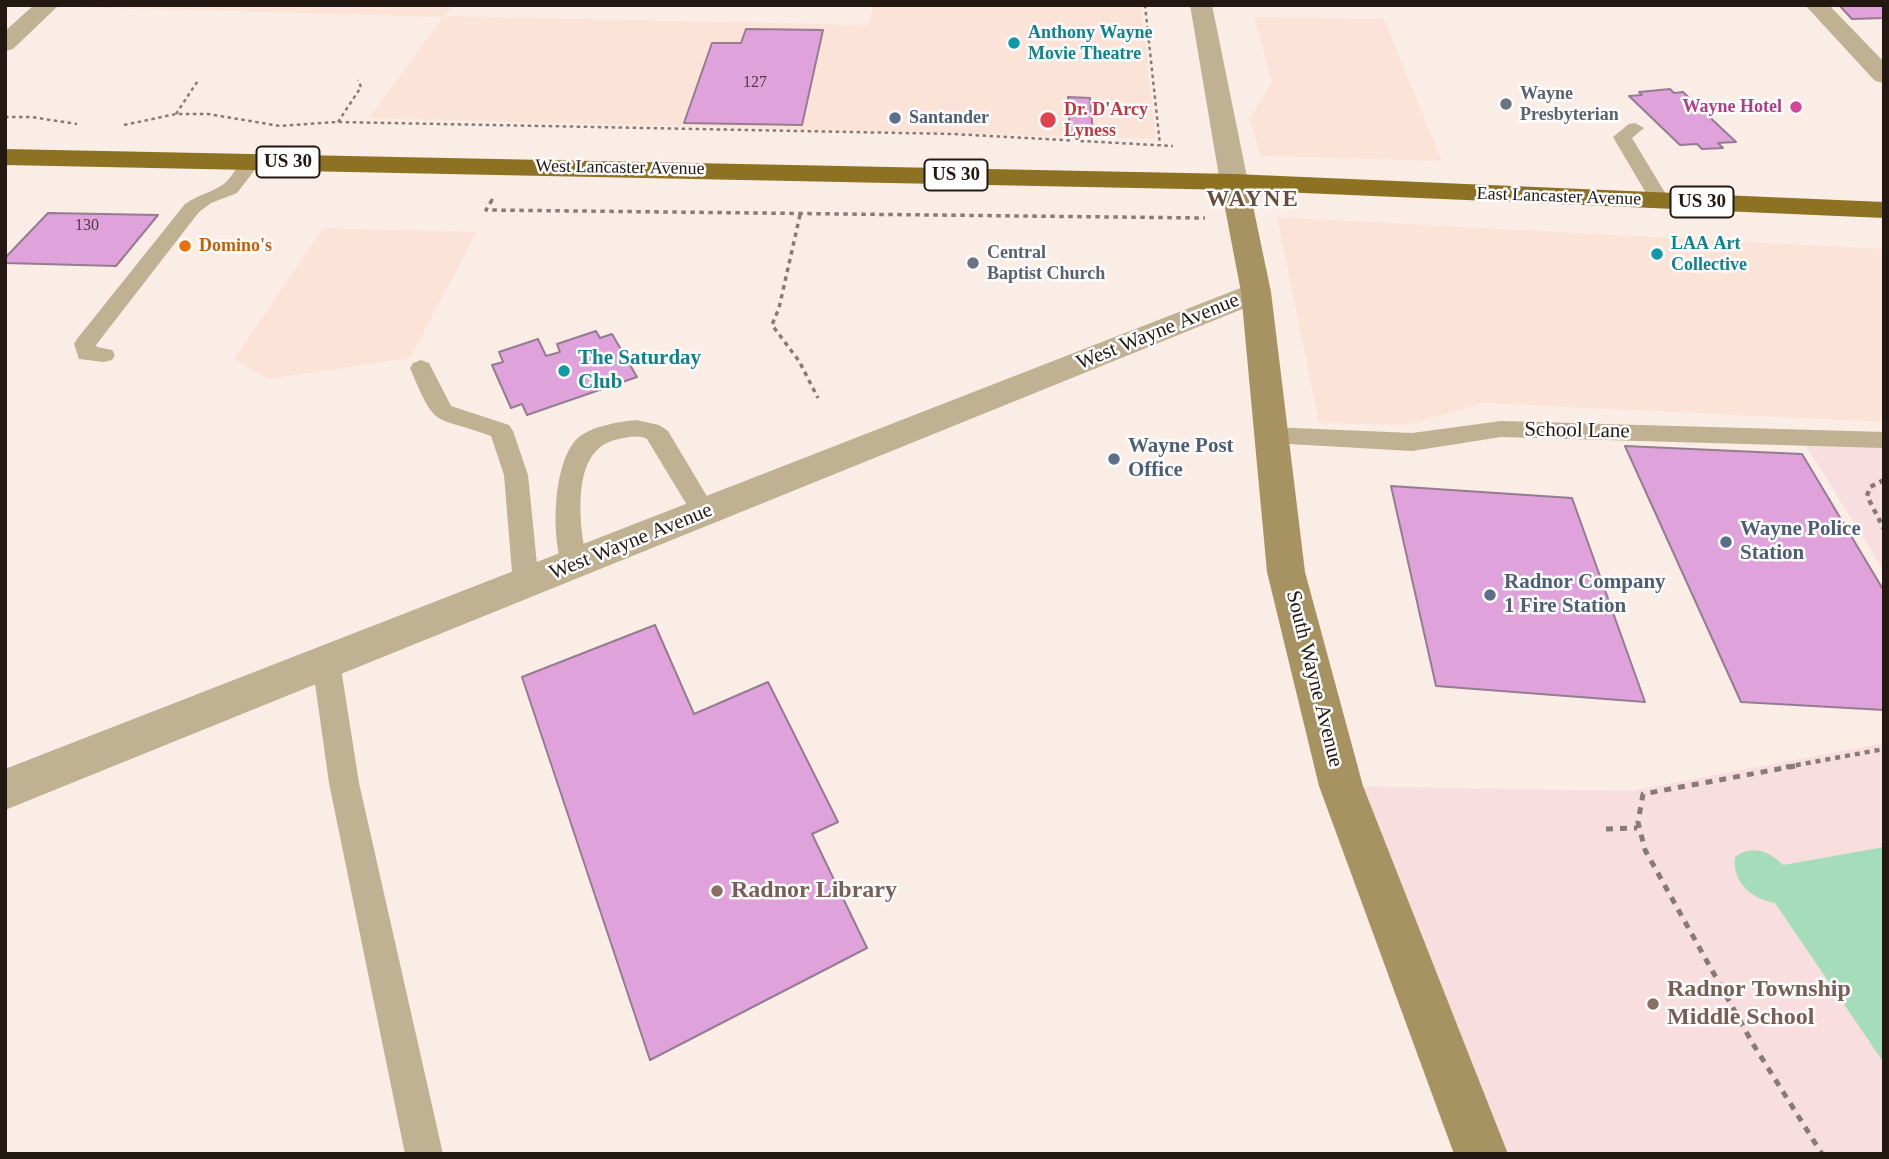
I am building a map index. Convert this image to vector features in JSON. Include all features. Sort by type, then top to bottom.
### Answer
[{"type":"highway","name":"West Lancaster Avenue","points":[[5,157],[1235,183]]},
{"type":"highway","name":"East Lancaster Avenue","points":[[1235,183],[1884,209]]},
{"type":"main road","name":"South Wayne Avenue","points":[[1235,183],[1256,292],[1286,572],[1341,786],[1480,1154]]},
{"type":"street","points":[[5,44],[48,5]]},
{"type":"street","points":[[1201,5],[1235,183]]},
{"type":"street","points":[[1816,5],[1884,76]]},
{"type":"street","name":"West Wayne Avenue","points":[[5,790],[1256,292]]},
{"type":"lane","points":[[1635,128],[1622,137],[1660,201]]},
{"type":"lane","points":[[104,355],[87,354],[85,344],[192,208],[204,199],[230,190],[252,162]]},
{"type":"lane","points":[[421,368],[442,411],[450,416],[484,423],[500,430],[516,475],[526,584]]},
{"type":"lane","points":[[574,565],[569,545],[571,489],[582,448],[591,440],[634,428],[652,430],[660,437],[705,513]]},
{"type":"lane","name":"School Lane","points":[[1271,435],[1412,442],[1501,429],[1884,440]]},
{"type":"lane","points":[[326,663],[344,783],[424,1154]]},
{"type":"path","points":[[1145,5],[1160,145]]},
{"type":"path","points":[[176,114],[199,79]]},
{"type":"path","points":[[337,122],[361,87],[358,80]]},
{"type":"path","points":[[117,126],[176,114],[208,114],[281,126],[337,122],[953,134],[1160,145],[1235,183]]},
{"type":"path","points":[[5,117],[31,117],[87,125]]},
{"type":"path","points":[[511,166],[486,210],[800,215],[1235,183]]},
{"type":"path","points":[[800,215],[779,308],[772,325],[799,361],[818,398]]},
{"type":"path","points":[[1884,480],[1870,486],[1867,496],[1884,529]]},
{"type":"path","points":[[1822,1154],[1753,1044],[1645,850],[1637,828],[1637,810],[1643,794],[1884,749]]},
{"type":"path","points":[[1606,829],[1637,828]]},
{"type":"shaded area","points":[[452,5],[444,16],[869,25],[873,5],[1141,5],[1156,139],[369,118],[443,17],[73,7]]},
{"type":"shaded area","points":[[1254,17],[1384,19],[1442,161],[1261,156],[1249,119],[1272,82]]},
{"type":"shaded area","points":[[1277,217],[1884,249],[1884,422],[1484,403],[1407,425],[1319,423]]},
{"type":"shaded area","points":[[323,228],[477,232],[410,358],[268,379],[234,359]]},
{"type":"shaded area","points":[[1800,436],[1884,440],[1884,571]]},
{"type":"shaded area","name":"Radnor Township Middle School","points":[[1884,743],[1884,1154],[1481,1154],[1341,786],[1630,791]]},
{"type":"green space","points":[[1884,847],[1884,1063],[1775,903],[1758,898],[1745,888],[1737,874],[1735,857],[1747,851],[1760,851],[1783,865]]},
{"type":"building","points":[[1839,5],[1884,5],[1884,18],[1852,19]]},
{"type":"building","points":[[746,29],[823,30],[802,125],[684,123],[712,43],[741,43]]},
{"type":"building","points":[[1670,89],[1674,93],[1683,92],[1736,142],[1718,143],[1723,148],[1702,149],[1697,144],[1680,145],[1629,96],[1642,95],[1639,92]]},
{"type":"building","points":[[1068,97],[1090,98],[1093,133],[1070,133]]},
{"type":"building","points":[[48,213],[158,215],[116,266],[5,263],[5,258]]},
{"type":"building","name":"The Saturday Club","points":[[596,331],[600,338],[612,334],[637,377],[527,415],[522,404],[511,408],[492,365],[503,362],[499,352],[538,339],[546,356],[560,352],[557,344]]},
{"type":"building","points":[[1625,446],[1802,454],[1884,591],[1884,710],[1741,702]]},
{"type":"building","points":[[1391,486],[1572,498],[1645,702],[1436,686]]},
{"type":"building","name":"Radnor Library","points":[[655,625],[694,714],[768,682],[838,822],[812,834],[867,948],[650,1060],[522,677]]},
{"type":"place","name":"Anthony Wayne Movie Theatre","points":[[1014,43]]},
{"type":"place","name":"Wayne Presbyterian","points":[[1506,104]]},
{"type":"place","name":"Wayne Hotel","points":[[1796,107]]},
{"type":"place","name":"Santander","points":[[895,118]]},
{"type":"place","name":"Dr. D'Arcy Lyness","points":[[1048,120]]},
{"type":"place","name":"Domino's","points":[[185,246]]},
{"type":"place","name":"LAA Art Collective","points":[[1657,254]]},
{"type":"place","name":"Central Baptist Church","points":[[973,263]]},
{"type":"place","name":"The Saturday Club","points":[[564,371]]},
{"type":"place","name":"Wayne Post Office","points":[[1114,459]]},
{"type":"place","name":"Wayne Police Station","points":[[1726,542]]},
{"type":"place","name":"Radnor Company 1 Fire Station","points":[[1490,595]]},
{"type":"place","name":"Radnor Library","points":[[717,891]]},
{"type":"place","name":"Radnor Township Middle School","points":[[1653,1004]]},
{"type":"district","name":"WAYNE","points":[[1253,200]]}]
